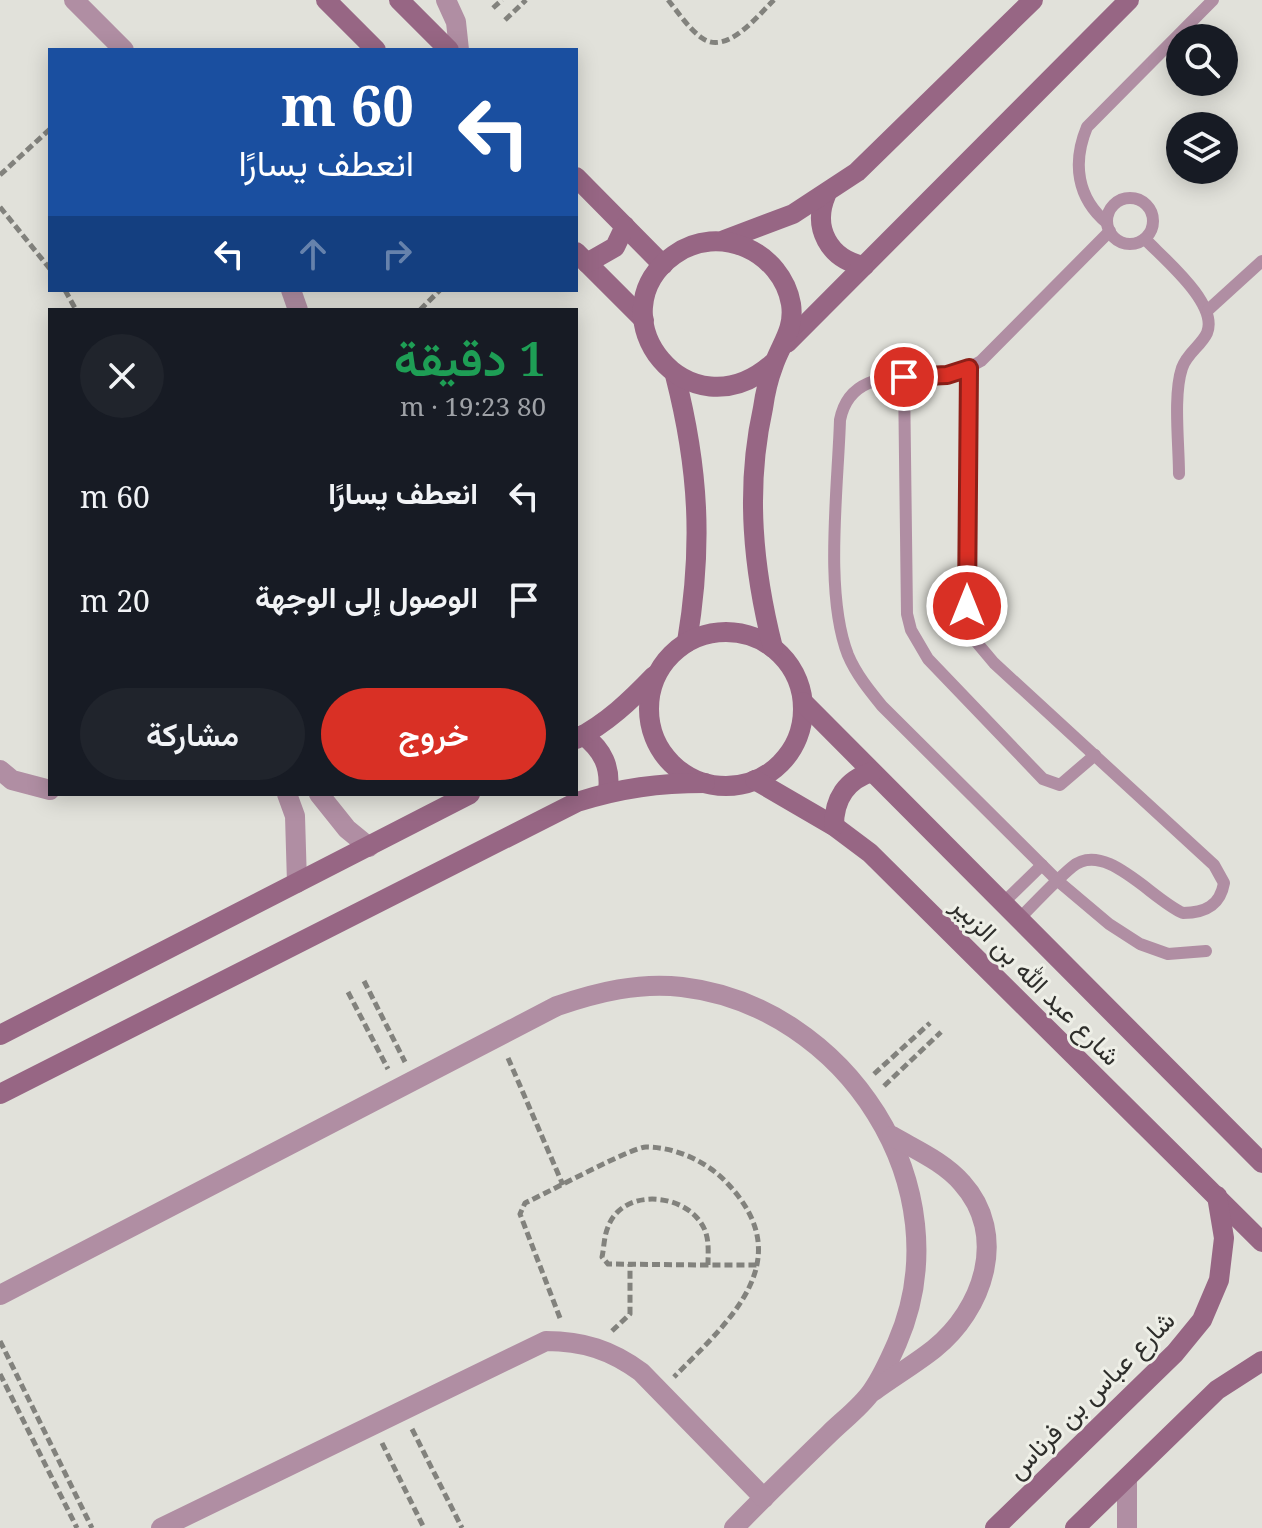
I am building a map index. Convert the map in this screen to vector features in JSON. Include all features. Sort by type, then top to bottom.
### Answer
[{"type":"street","points":[[74,0],[122,48]]},
{"type":"street","points":[[326,0],[374,48]]},
{"type":"street","points":[[399,0],[447,48]]},
{"type":"street","points":[[446,0],[456,22],[459,48]]},
{"type":"street","points":[[1033,0],[857,172],[826,195],[793,214],[721,241],[689,246],[663,265],[648,291],[644,320],[649,341],[659,360],[675,375],[691,383],[726,388],[744,384],[779,355],[1129,0]]},
{"type":"street","points":[[578,179],[663,265]]},
{"type":"street","points":[[826,195],[820,218],[825,241],[842,258],[864,266]]},
{"type":"street","points":[[625,226],[615,247],[582,258],[644,320]]},
{"type":"street","points":[[721,241],[741,245],[760,254],[785,286],[791,306],[791,326],[779,355],[754,458],[752,506],[761,601],[773,648]]},
{"type":"street","points":[[675,375],[697,481],[696,589],[687,642]]},
{"type":"street","points":[[0,1094],[577,802],[608,792],[661,783],[730,786],[755,780],[786,757],[802,722],[803,702],[788,663],[773,648],[753,637],[731,632],[708,634],[687,642],[671,654],[630,702],[579,737],[602,754],[609,779],[608,792]]},
{"type":"street","points":[[659,670],[649,696],[650,724],[660,750],[680,771],[705,783]]},
{"type":"street","name":"شارع عبد الله بن الزبير","points":[[803,702],[1262,1163]]},
{"type":"street","points":[[0,770],[12,780],[48,789]]},
{"type":"street","points":[[834,826],[837,801],[843,790],[851,782],[872,772]]},
{"type":"street","name":"شارع عبد الله بن الزبير","points":[[755,780],[834,826],[870,853],[1262,1242]]},
{"type":"street","points":[[288,796],[295,816],[297,883]]},
{"type":"street","points":[[321,796],[347,829],[369,847]]},
{"type":"street","points":[[2,1030],[466,796]]},
{"type":"street","points":[[0,1295],[557,1006],[598,993],[639,986],[681,987],[723,995],[763,1009],[799,1031],[864,1093],[892,1136],[906,1175],[915,1217],[916,1259],[910,1301],[898,1341],[871,1392]]},
{"type":"street","points":[[734,1528],[871,1392],[936,1348],[977,1297],[986,1268],[987,1238],[979,1209],[963,1184],[941,1164],[892,1136]]},
{"type":"street","name":"شارع عباس بن فرناس","points":[[995,1528],[1175,1353],[1202,1320],[1219,1280],[1224,1238],[1217,1196]]},
{"type":"street","points":[[161,1528],[546,1341],[595,1346],[619,1356],[641,1372],[764,1498]]},
{"type":"street","points":[[1075,1528],[1217,1390],[1262,1361]]},
{"type":"street","points":[[1127,1478],[1127,1528]]},
{"type":"lane","points":[[1206,951],[1168,954],[1140,944],[1109,924],[1058,881],[882,706],[863,682],[839,626],[836,595],[843,403],[853,389],[867,380],[947,375],[969,368],[990,352],[1109,227],[1108,215],[1119,202],[1135,199],[1149,208],[1153,224],[1145,239],[1130,244],[1115,238],[1109,227],[1089,204],[1079,180],[1081,141],[1087,127],[1213,0]]},
{"type":"lane","points":[[1145,239],[1208,310],[1209,329],[1186,357],[1180,375],[1179,474]]},
{"type":"lane","points":[[1208,310],[1262,261]]},
{"type":"lane","points":[[969,368],[968,622],[982,652],[1214,865],[1224,883],[1223,893],[1208,909],[1183,913],[1106,860],[1087,858],[1073,865],[1019,919]]},
{"type":"lane","points":[[904,377],[907,614],[918,645],[1043,779],[1060,785],[1095,755]]},
{"type":"lane","points":[[1003,903],[1042,865]]},
{"type":"path","points":[[493,8],[502,0]]},
{"type":"path","points":[[505,20],[526,0]]},
{"type":"path","points":[[668,0],[703,39],[715,42],[734,37],[774,0]]},
{"type":"path","points":[[0,175],[48,131]]},
{"type":"path","points":[[0,207],[48,267]]},
{"type":"path","points":[[422,308],[438,292]]},
{"type":"path","points":[[364,981],[406,1083]]},
{"type":"path","points":[[348,992],[406,1083]]},
{"type":"path","points":[[864,1093],[930,1023]]},
{"type":"path","points":[[864,1093],[941,1032]]},
{"type":"path","points":[[498,1037],[563,1185]]},
{"type":"path","points":[[569,1341],[520,1214],[525,1203],[644,1146],[677,1151],[720,1175],[751,1215],[759,1240],[758,1265],[736,1314],[659,1392]]},
{"type":"path","points":[[708,1265],[708,1236],[701,1222],[690,1210],[661,1198],[631,1204],[608,1225],[602,1257],[608,1264],[708,1265],[758,1265]]},
{"type":"path","points":[[595,1346],[630,1314],[630,1264]]},
{"type":"path","points":[[0,1341],[92,1528]]},
{"type":"path","points":[[0,1374],[77,1528]]},
{"type":"path","points":[[402,1411],[462,1528]]},
{"type":"path","points":[[374,1425],[424,1528]]},
{"type":"route","points":[[904,377],[947,375],[969,368],[967,606]]}]
